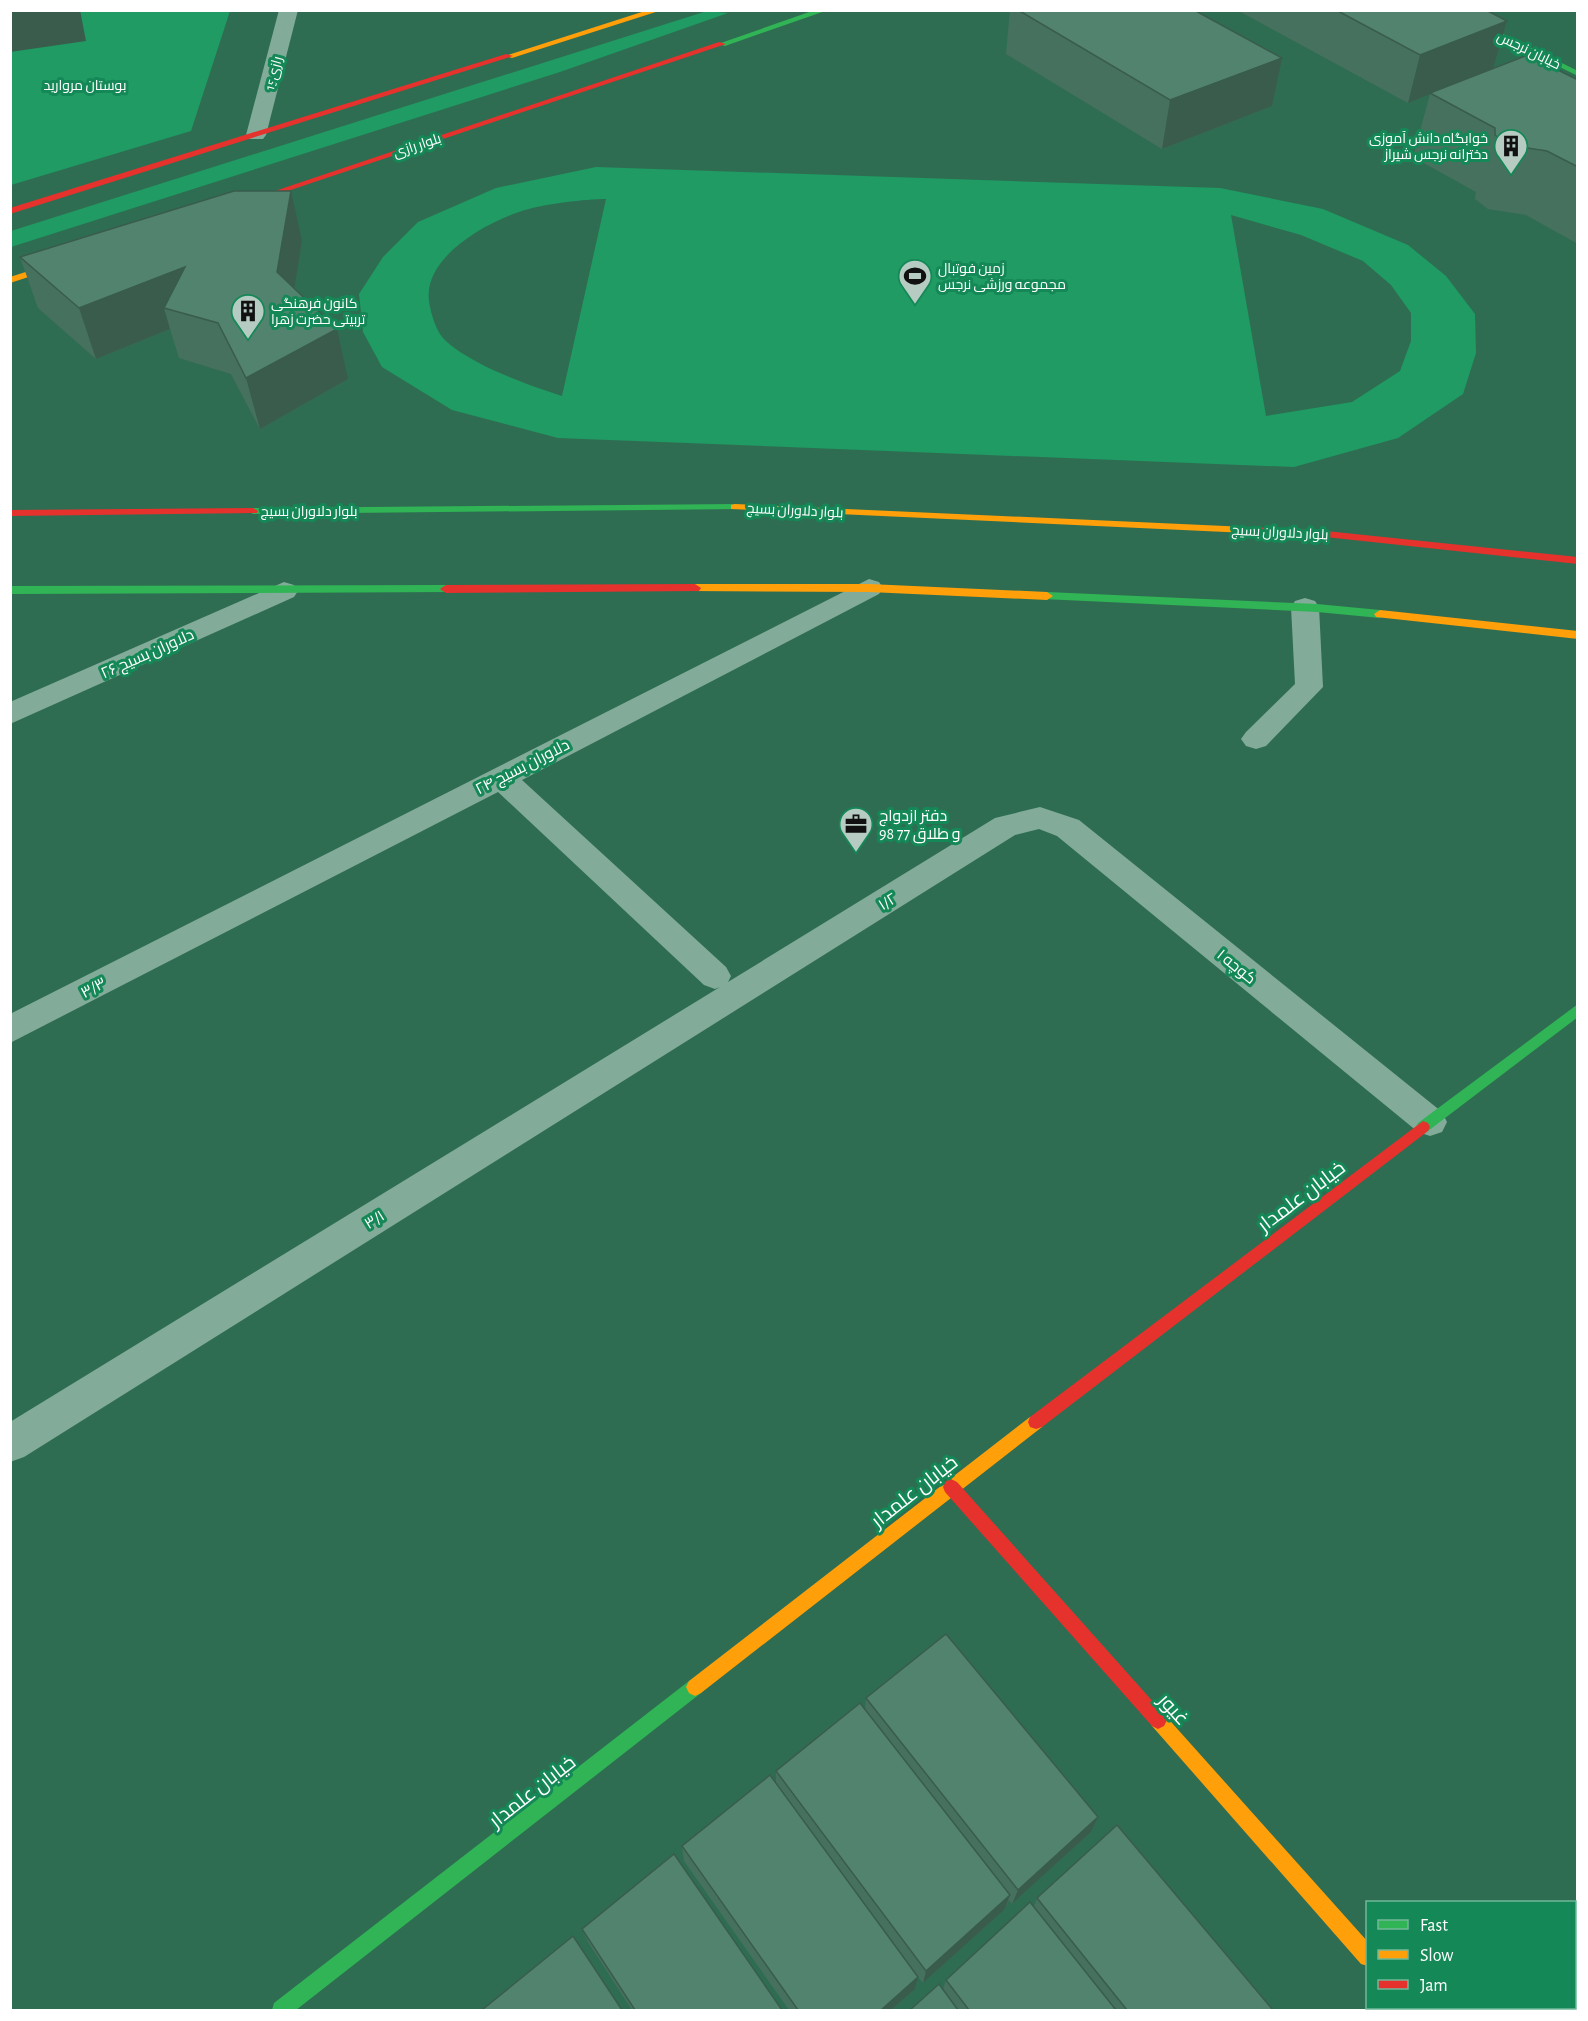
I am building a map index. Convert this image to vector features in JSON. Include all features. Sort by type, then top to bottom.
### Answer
[{"type":"main road","points":[[10,211],[658,10]]},
{"type":"main road","name":"خیابان نرجس","points":[[1448,10],[1578,74]]},
{"type":"main road","name":"بلوار رازی","points":[[225,209],[814,12]]},
{"type":"main road","points":[[10,280],[78,258]]},
{"type":"main road","name":"بلوار دلاوران بسیج","points":[[10,513],[726,507],[1316,533],[1578,561]]},
{"type":"main road","points":[[10,590],[869,588],[1305,608],[1578,635]]},
{"type":"main road","name":"خیابان علمدار","points":[[281,2010],[951,1487],[1578,1009]]},
{"type":"main road","name":"غیور","points":[[951,1487],[1366,1955]]},
{"type":"street","name":"15رازی","points":[[256,135],[289,10]]},
{"type":"street","name":"دلاوران بسیج ۲۴","points":[[176,944],[869,588]]},
{"type":"street","name":"دلاوران بسیج ۲۶","points":[[10,714],[284,591]]},
{"type":"street","points":[[1256,739],[1309,687],[1305,608]]},
{"type":"street","points":[[500,777],[727,985]]},
{"type":"street","name":"۱/۲","points":[[727,985],[1006,826],[1040,818]]},
{"type":"street","name":"کوچه ۱","points":[[1040,818],[1068,828],[1430,1122]]},
{"type":"street","name":"۳/۳","points":[[10,1030],[176,944]]},
{"type":"street","name":"۳/۱","points":[[10,1444],[727,985]]},
{"type":"green space","name":"بوستان مروارید","points":[[11,11],[230,11],[191,131],[11,185]]},
{"type":"green space","points":[[707,11],[728,13],[560,72],[11,247],[11,231]]},
{"type":"green space","points":[[596,167],[1220,188],[1323,209],[1408,245],[1446,276],[1475,314],[1476,353],[1463,394],[1398,438],[1294,467],[558,438],[452,410],[382,367],[363,332],[359,294],[383,257],[418,222],[496,188]],"holes":[[[606,199],[562,396],[487,367],[459,351],[443,338],[431,312],[430,285],[436,269],[461,243],[494,223],[525,210],[565,202]],[[1231,215],[1301,235],[1363,261],[1391,285],[1411,313],[1411,341],[1400,371],[1352,402],[1266,416]]]},
{"type":"building","points":[[1018,10],[1194,10],[1282,58],[1170,100]]},
{"type":"building","points":[[1336,10],[1486,10],[1507,21],[1420,55]]},
{"type":"building","points":[[1528,55],[1578,80],[1578,167],[1547,151],[1508,145],[1495,135],[1495,128],[1430,93]]},
{"type":"building","points":[[234,191],[291,191],[277,272],[337,329],[246,378],[218,323],[164,308],[185,267],[79,308],[20,257]]},
{"type":"building","points":[[946,1634],[1098,1817],[1018,1890],[866,1698]]},
{"type":"building","points":[[860,1703],[1010,1895],[926,1971],[776,1771]]},
{"type":"building","points":[[770,1775],[918,1977],[881,2010],[798,2010],[682,1846]]},
{"type":"building","points":[[1117,1825],[1273,2010],[1127,2010],[1037,1898]]},
{"type":"building","points":[[674,1854],[782,2010],[635,2010],[582,1929]]},
{"type":"building","points":[[1030,1902],[1116,2010],[969,2010],[946,1980]]},
{"type":"building","points":[[573,1936],[622,2010],[482,2010]]},
{"type":"building","points":[[939,1984],[958,2010],[910,2010]]},
{"type":"traffic: fast","points":[[722,44],[824,10]]},
{"type":"traffic: fast","points":[[1448,10],[1578,74]]},
{"type":"traffic: fast","points":[[253,511],[735,507]]},
{"type":"traffic: fast","points":[[10,590],[446,589]]},
{"type":"traffic: fast","points":[[1047,596],[1317,608],[1380,614]]},
{"type":"traffic: fast","points":[[1423,1127],[1578,1009]]},
{"type":"traffic: fast","points":[[281,2010],[695,1687]]},
{"type":"traffic: slow","points":[[509,56],[658,10]]},
{"type":"traffic: slow","points":[[10,280],[69,261]]},
{"type":"traffic: slow","points":[[735,507],[1247,530]]},
{"type":"traffic: slow","points":[[695,588],[869,588],[1047,596]]},
{"type":"traffic: slow","points":[[1380,614],[1578,635]]},
{"type":"traffic: slow","points":[[695,1687],[1036,1422]]},
{"type":"traffic: slow","points":[[1158,1720],[1366,1955]]},
{"type":"traffic: jam","points":[[237,205],[722,44]]},
{"type":"traffic: jam","points":[[10,211],[509,56]]},
{"type":"traffic: jam","points":[[10,513],[253,511]]},
{"type":"traffic: jam","points":[[1247,530],[1316,533],[1578,561]]},
{"type":"traffic: jam","points":[[446,589],[695,588]]},
{"type":"traffic: jam","points":[[1036,1422],[1423,1127]]},
{"type":"traffic: jam","points":[[951,1487],[1158,1720]]},
{"type":"place","name":"خوابگاه دانش آموزی دخترانه نرجس شیراز","points":[[1511,175]]},
{"type":"place","name":"زمین فوتبال مجموعه ورزشی نرجس","points":[[915,305]]},
{"type":"place","name":"کانون فرهنگی تربیتی حضرت زهرا","points":[[248,340]]},
{"type":"place","name":"دفتر ازدواج 98 و طلاق 77","points":[[856,853]]}]
